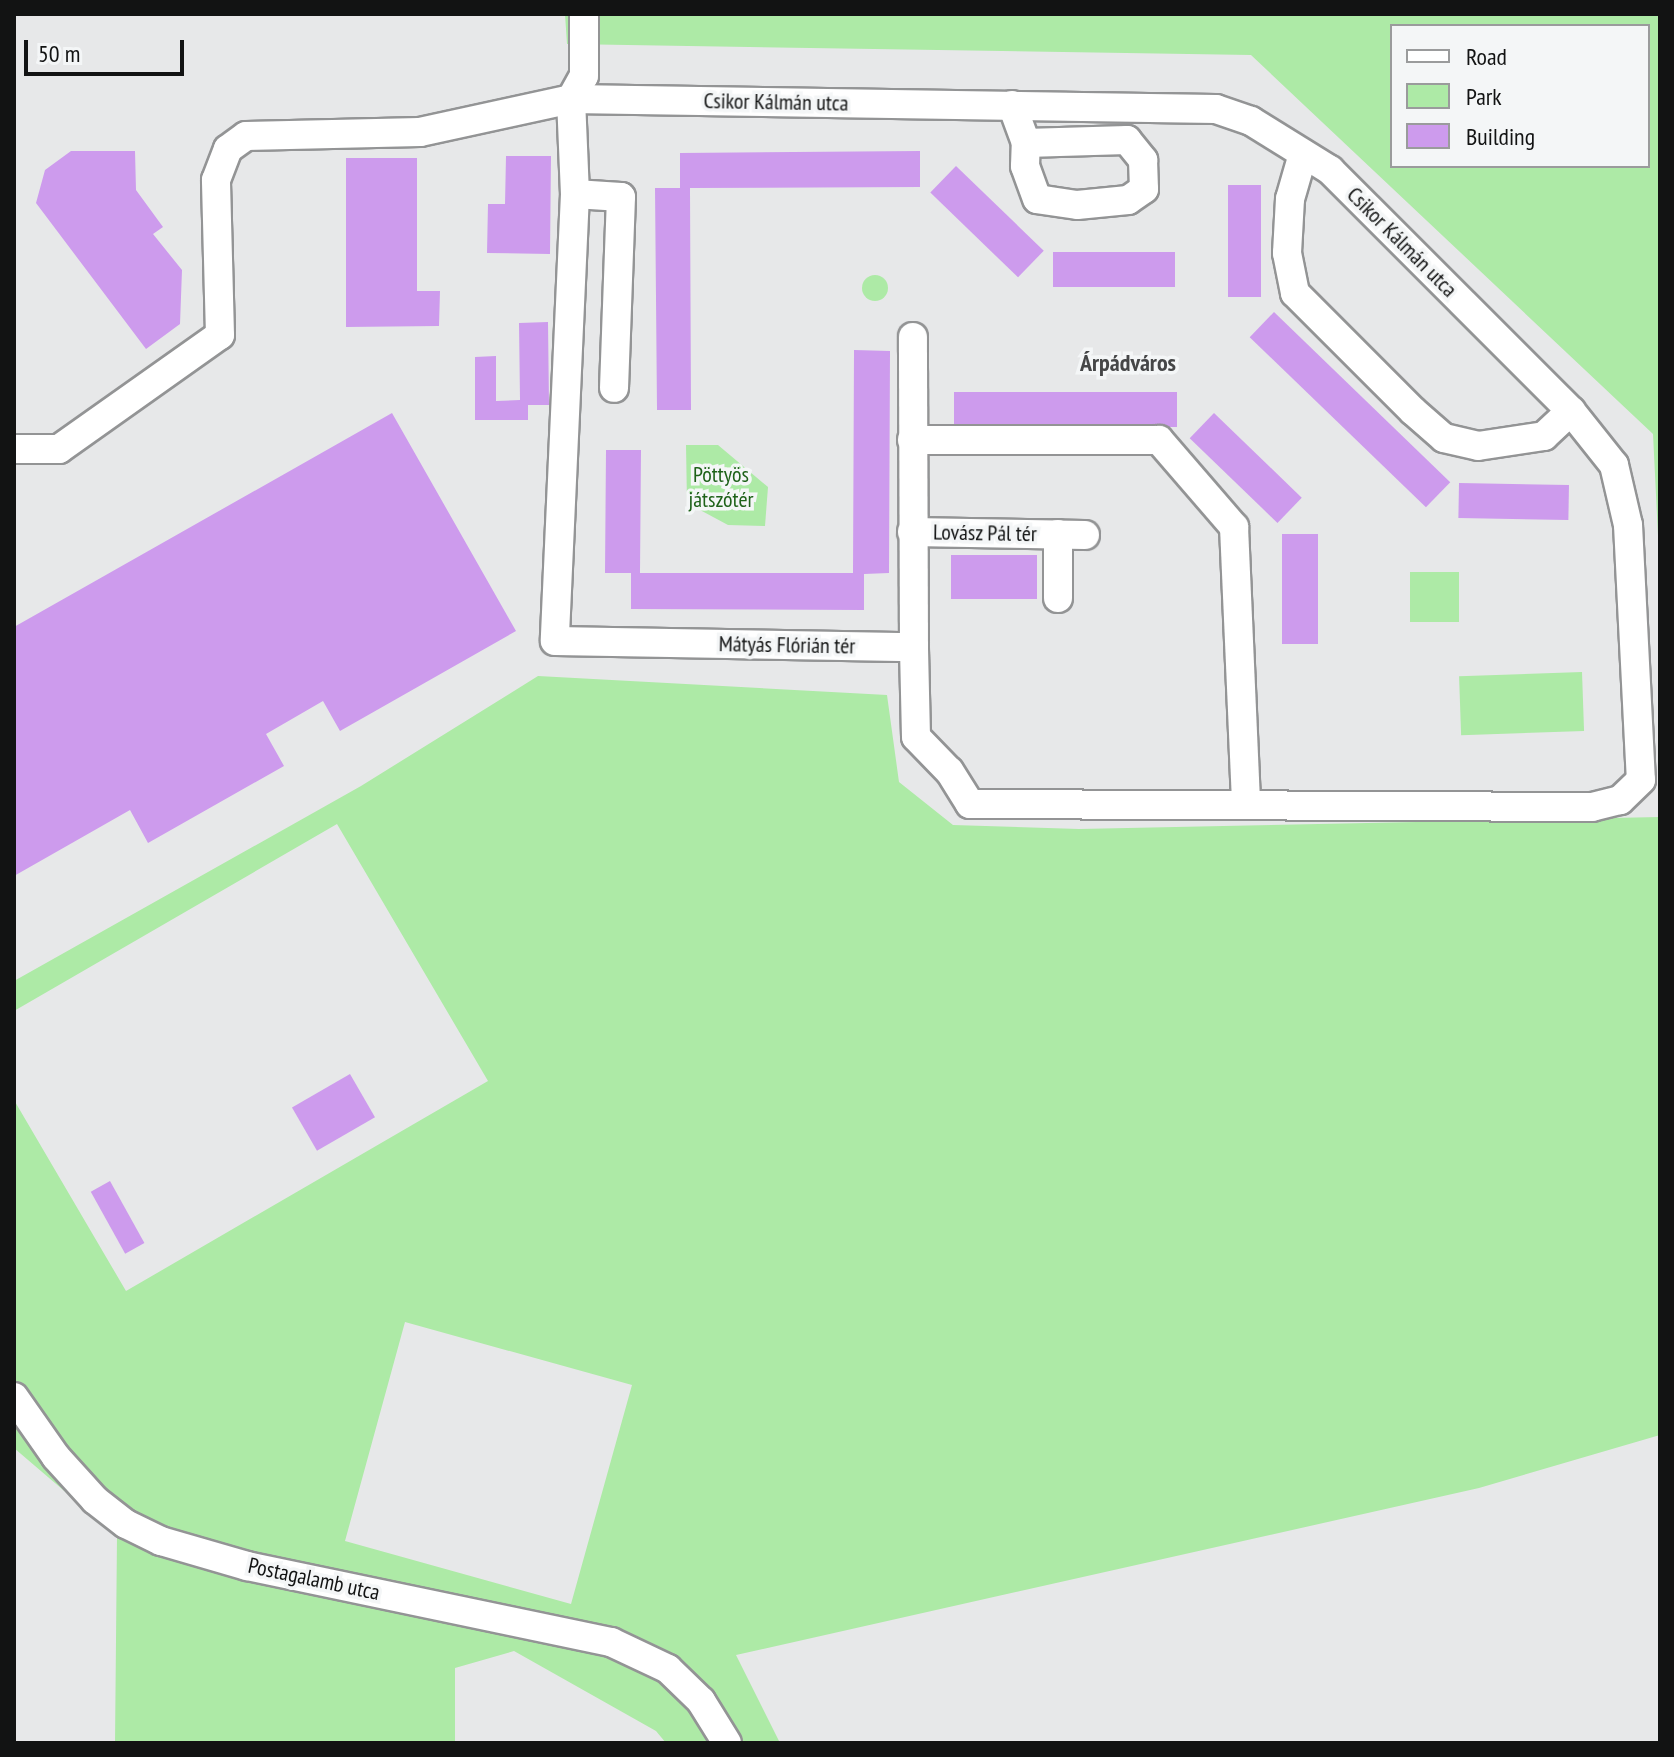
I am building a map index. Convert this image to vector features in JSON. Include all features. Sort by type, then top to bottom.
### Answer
[{"type":"street","points":[[580,18],[584,76],[571,99],[575,194],[621,197],[614,388]]},
{"type":"street","name":"Csikor Kálmán utca","points":[[14,449],[59,449],[220,335],[216,180],[224,155],[235,142],[259,133],[432,131],[571,99],[1216,109],[1251,121],[1330,170],[1571,411],[1614,465],[1628,525],[1641,780],[1620,800],[1592,807],[1301,803],[970,804],[949,771],[916,737],[914,647]]},
{"type":"street","points":[[1012,105],[1026,143]]},
{"type":"street","points":[[1303,154],[1289,213],[1287,253],[1295,293],[1413,411],[1444,438],[1478,446],[1544,436],[1571,411]]},
{"type":"street","name":"Mátyás Flórián tér","points":[[575,194],[555,641],[914,647]]},
{"type":"street","points":[[913,337],[914,647]]},
{"type":"street","points":[[912,440],[1159,440],[1234,527],[1246,805]]},
{"type":"street","name":"Lovász Pál tér","points":[[912,532],[1071,534],[1058,598]]},
{"type":"street","name":"Postagalamb utca","points":[[14,1397],[56,1457],[95,1500],[126,1524],[161,1541],[247,1566],[576,1630],[668,1669],[701,1701],[727,1743]]},
{"type":"green space","points":[[565,14],[1660,14],[1660,576],[1653,434],[1251,55],[567,44]]},
{"type":"green space","points":[[875,275],[884,279],[888,288],[884,297],[875,301],[866,297],[862,288],[866,279]]},
{"type":"green space","name":"Pöttyös játszótér","points":[[686,445],[718,445],[768,487],[765,526],[728,525],[687,503]]},
{"type":"green space","points":[[1410,572],[1459,572],[1459,622],[1410,622]]},
{"type":"green space","points":[[1582,672],[1584,731],[1461,735],[1459,676]]},
{"type":"green space","points":[[538,676],[887,695],[899,782],[953,825],[1079,829],[1660,817],[1660,1435],[1479,1488],[736,1655],[780,1743],[666,1743],[656,1731],[514,1651],[455,1668],[455,1743],[115,1743],[117,1536],[14,1448],[14,1100],[126,1291],[488,1081],[337,824],[14,1011],[14,981],[361,786]],"holes":[[[405,1322],[632,1385],[571,1604],[345,1541]]]},
{"type":"building","points":[[71,151],[135,151],[136,190],[163,227],[153,234],[182,270],[180,324],[146,349],[36,203],[45,170]]},
{"type":"building","points":[[920,151],[920,187],[690,188],[691,410],[657,410],[655,188],[680,188],[680,153]]},
{"type":"building","points":[[506,156],[551,156],[550,254],[487,253],[488,204],[505,204]]},
{"type":"building","points":[[346,158],[417,158],[417,291],[440,291],[439,326],[346,327]]},
{"type":"building","points":[[956,166],[1044,251],[1018,277],[930,193]]},
{"type":"building","points":[[1228,185],[1261,185],[1261,297],[1228,297]]},
{"type":"building","points":[[1053,252],[1175,252],[1175,287],[1053,287]]},
{"type":"building","points":[[1274,312],[1450,482],[1426,507],[1250,337]]},
{"type":"building","points":[[548,322],[549,405],[528,405],[528,420],[475,420],[475,357],[496,356],[496,401],[520,400],[519,323]]},
{"type":"building","points":[[854,350],[890,351],[889,573],[864,574],[864,610],[631,609],[631,573],[605,573],[606,450],[641,450],[640,573],[853,573]]},
{"type":"building","points":[[954,392],[1177,392],[1177,427],[954,427]]},
{"type":"building","points":[[392,413],[516,631],[340,731],[323,701],[266,734],[284,766],[148,843],[130,810],[14,876],[14,627]]},
{"type":"building","points":[[1214,413],[1302,498],[1277,523],[1190,438]]},
{"type":"building","points":[[1459,483],[1569,485],[1568,520],[1458,518]]},
{"type":"building","points":[[1282,534],[1318,534],[1318,644],[1282,644]]},
{"type":"building","points":[[951,555],[1037,555],[1037,599],[951,599]]},
{"type":"building","points":[[350,1074],[375,1117],[317,1151],[292,1108]]},
{"type":"building","points":[[110,1181],[144,1243],[125,1254],[91,1192]]},
{"type":"district","name":"Árpádváros","points":[[1128,363]]}]
